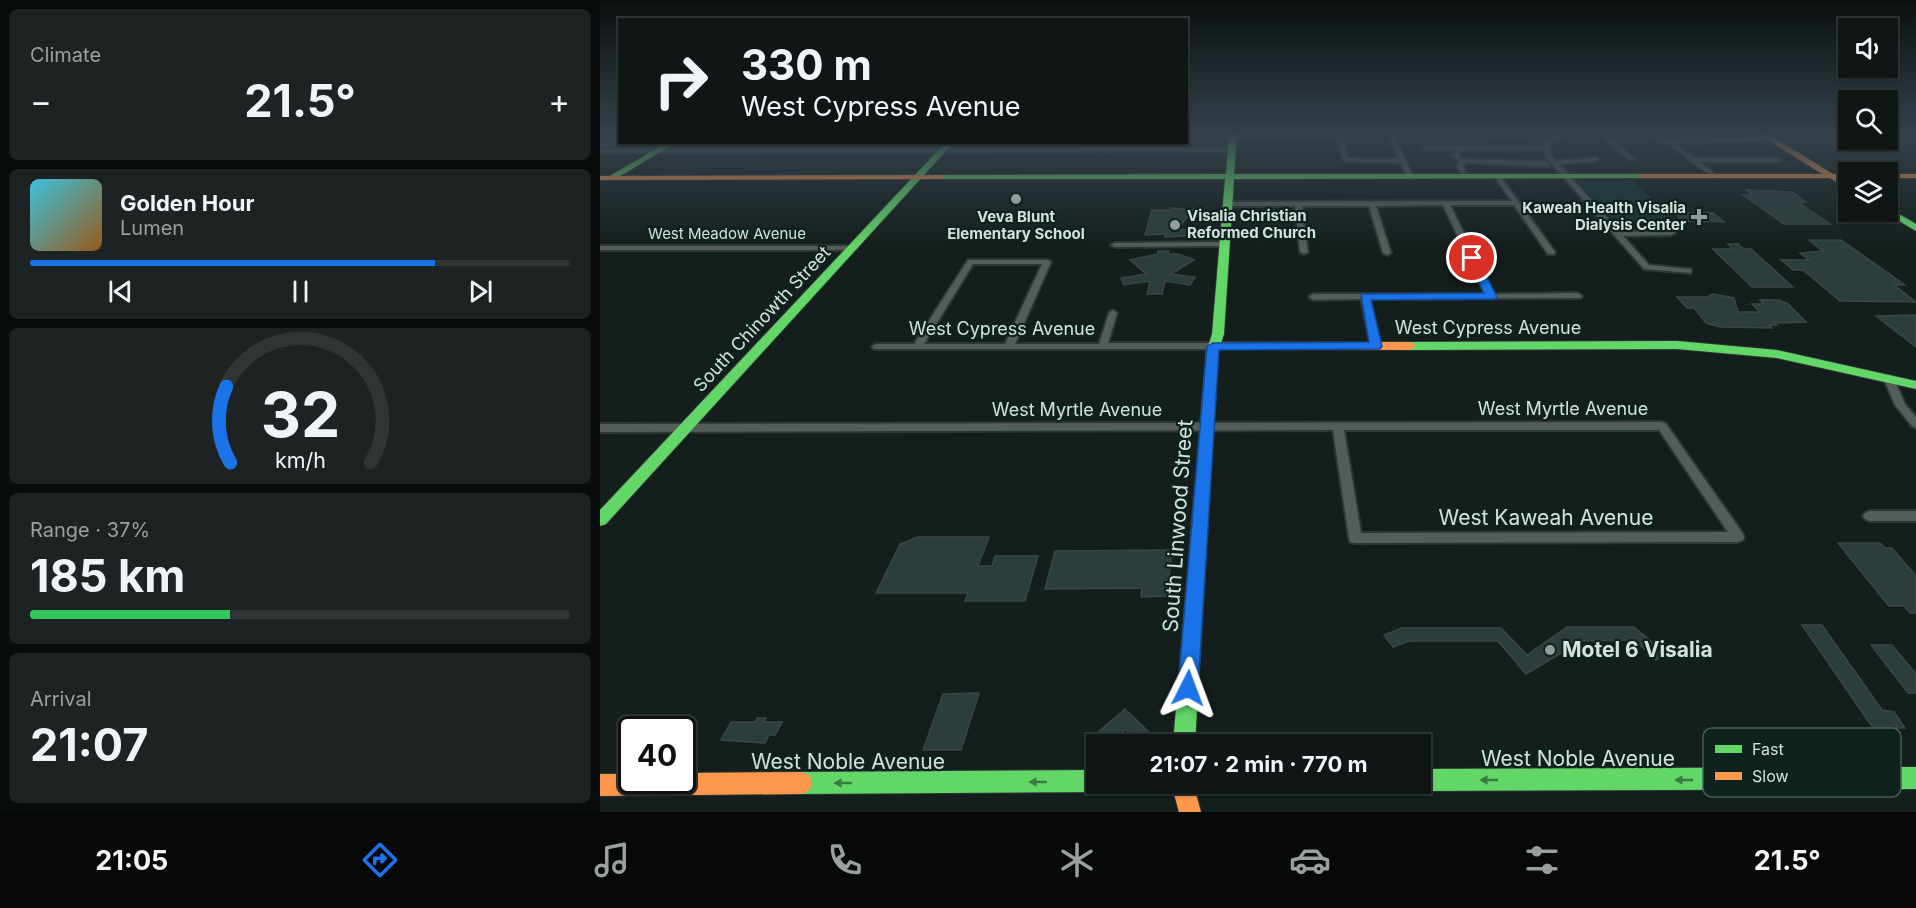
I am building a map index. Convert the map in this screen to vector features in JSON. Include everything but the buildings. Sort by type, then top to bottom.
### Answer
[{"type":"street","points":[[604,180],[619,172]]},
{"type":"street","name":"South Chinowth Street","points":[[600,520],[925,172]]},
{"type":"street","name":"South Linwood Street","points":[[1185,734],[1206,426],[1213,346],[1218,334],[1224,262],[1227,172]]},
{"type":"street","points":[[1408,172],[1410,177]]},
{"type":"street","points":[[1560,172],[1647,267],[1688,271]]},
{"type":"street","points":[[1709,172],[1714,176]]},
{"type":"street","points":[[604,180],[920,177],[1714,176],[1838,179]]},
{"type":"street","points":[[1898,176],[1916,176]]},
{"type":"street","points":[[1498,177],[1551,252]]},
{"type":"street","points":[[1444,203],[1491,297]]},
{"type":"street","points":[[1224,206],[1517,203]]},
{"type":"street","points":[[1298,204],[1304,252]]},
{"type":"street","points":[[1372,204],[1387,253]]},
{"type":"street","name":"South Linwood Street","points":[[1213,346],[1209,334],[1217,244],[1224,206]]},
{"type":"street","points":[[1898,212],[1915,225]]},
{"type":"street","points":[[1898,216],[1915,225]]},
{"type":"street","points":[[1617,234],[1671,233]]},
{"type":"street","points":[[1114,245],[1217,244],[1221,246],[1220,257],[1224,262]]},
{"type":"street","name":"West Meadow Avenue","points":[[600,248],[853,248]]},
{"type":"street","points":[[600,255],[610,248]]},
{"type":"street","points":[[917,347],[971,262],[1047,262],[1009,346]]},
{"type":"street","points":[[1313,297],[1578,296]]},
{"type":"street","points":[[1365,297],[1376,346]]},
{"type":"street","points":[[1103,346],[1113,314]]},
{"type":"street","name":"West Cypress Avenue","points":[[877,347],[1701,346],[1778,354],[1916,385]]},
{"type":"street","points":[[1889,379],[1900,405],[1916,424]]},
{"type":"street","name":"West Myrtle Avenue","points":[[600,428],[1662,426],[1738,537]]},
{"type":"street","name":"West Kaweah Avenue","points":[[1338,427],[1355,538],[1738,537]]},
{"type":"street","points":[[1869,516],[1916,516]]},
{"type":"street","name":"West Noble Avenue","points":[[1901,778],[1916,778]]},
{"type":"street","name":"West Noble Avenue","points":[[1431,780],[1703,779]]},
{"type":"street","name":"West Noble Avenue","points":[[600,785],[1086,781]]},
{"type":"street","points":[[1185,794],[1189,809]]},
{"type":"green space","points":[[1577,180],[1632,180],[1674,220],[1613,220]]},
{"type":"traffic: fast","points":[[612,177],[621,172]]},
{"type":"traffic: fast","points":[[600,520],[923,172]]},
{"type":"traffic: fast","points":[[1185,734],[1212,353],[1218,334],[1230,172]]},
{"type":"traffic: fast","points":[[940,177],[1641,176]]},
{"type":"traffic: fast","points":[[1898,217],[1916,228]]},
{"type":"traffic: fast","points":[[1410,346],[1677,345],[1777,354],[1916,385]]},
{"type":"traffic: fast","points":[[1901,778],[1916,778]]},
{"type":"traffic: fast","points":[[1431,780],[1703,779]]},
{"type":"traffic: fast","points":[[801,783],[1086,781]]},
{"type":"traffic: slow","points":[[1825,172],[1838,180]]},
{"type":"traffic: slow","points":[[1641,176],[1838,176]]},
{"type":"traffic: slow","points":[[1898,176],[1916,176]]},
{"type":"traffic: slow","points":[[600,178],[940,177]]},
{"type":"traffic: slow","points":[[1213,346],[1410,346]]},
{"type":"traffic: slow","points":[[600,785],[801,783]]},
{"type":"traffic: slow","points":[[1185,794],[1190,812]]},
{"type":"place","name":"Veva Blunt Elementary School","points":[[1016,199]]},
{"type":"place","name":"Kaweah Health Visalia Dialysis Center","points":[[1699,217]]},
{"type":"place","name":"Visalia Christian Reformed Church","points":[[1175,225]]},
{"type":"place","name":"Motel 6 Visalia","points":[[1550,650]]},
{"type":"route","points":[[1188,688],[1213,346],[1376,346],[1365,297],[1491,297],[1472,258]]}]
